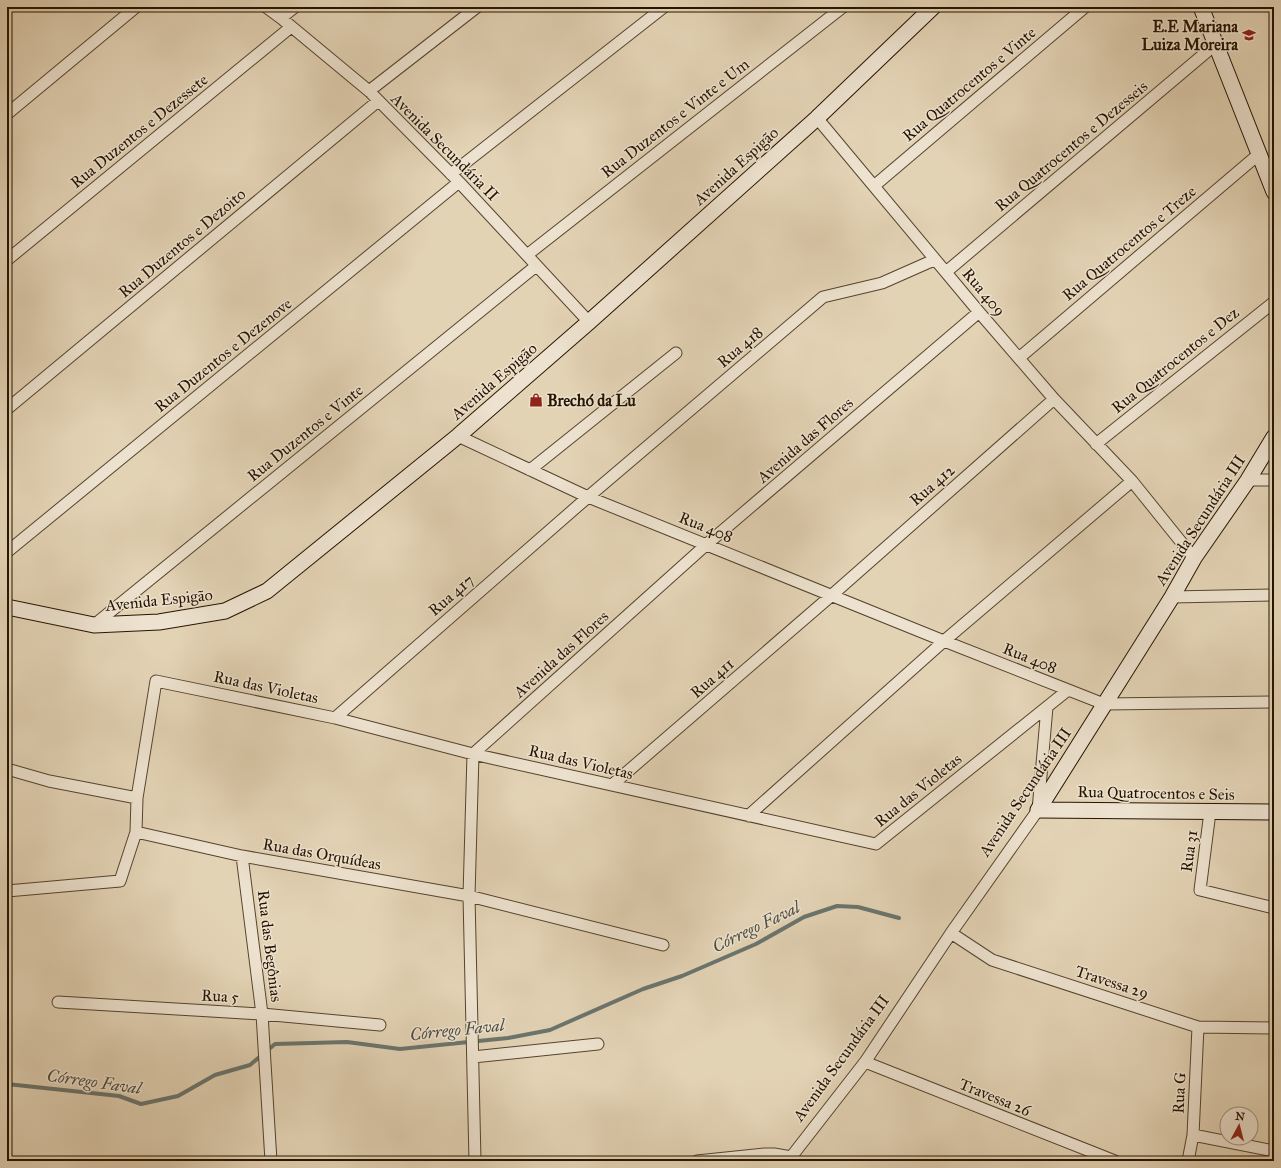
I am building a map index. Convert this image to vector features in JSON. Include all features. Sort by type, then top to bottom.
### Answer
[{"type":"street","points":[[7,114],[136,7]]},
{"type":"street","name":"Avenida Secundária II","points":[[266,7],[369,91],[459,182],[589,322]]},
{"type":"street","points":[[281,18],[295,7]]},
{"type":"street","points":[[369,91],[477,7]]},
{"type":"street","points":[[451,174],[664,7]]},
{"type":"street","name":"Rua Duzentos e Vinte e Um","points":[[527,255],[843,7]]},
{"type":"street","name":"Avenida Espigão","points":[[7,607],[94,625],[159,622],[225,611],[267,591],[458,436],[589,322],[817,118],[933,7]]},
{"type":"street","name":"Rua Quatrocentos e Vinte","points":[[874,186],[1085,7]]},
{"type":"street","points":[[1201,7],[1274,192]]},
{"type":"street","name":"Rua Duzentos e Dezessete","points":[[7,260],[291,27]]},
{"type":"street","name":"Rua Quatrocentos e Dezesseis","points":[[946,272],[1216,44]]},
{"type":"street","name":"Rua Duzentos e Dezoito","points":[[7,409],[378,101]]},
{"type":"street","name":"Rua 409","points":[[817,118],[934,260],[946,272],[1054,399],[1132,481],[1194,558]]},
{"type":"street","name":"Rua Quatrocentos e Treze","points":[[1019,358],[1259,154]]},
{"type":"street","name":"Rua Duzentos e Dezenove","points":[[7,552],[459,182]]},
{"type":"street","name":"Rua 418","points":[[588,497],[823,297],[882,283],[934,260]]},
{"type":"street","name":"Rua Duzentos e Vinte","points":[[94,625],[536,266]]},
{"type":"street","name":"Rua Quatrocentos e Dez","points":[[1096,444],[1274,302]]},
{"type":"street","name":"Avenida das Flores","points":[[473,754],[707,544],[979,312]]},
{"type":"street","points":[[530,470],[676,353]]},
{"type":"street","name":"Rua 412","points":[[832,595],[1054,399]]},
{"type":"street","name":"Rua 408","points":[[458,436],[588,497],[1104,704]]},
{"type":"street","name":"Avenida Secundária III","points":[[791,1160],[865,1062],[951,933],[1038,810],[1172,597],[1194,558],[1248,480],[1274,437]]},
{"type":"street","points":[[1248,480],[1274,480]]},
{"type":"street","points":[[748,816],[944,641],[1132,481]]},
{"type":"street","name":"Rua 417","points":[[336,718],[588,497]]},
{"type":"street","name":"Rua 411","points":[[612,785],[832,595]]},
{"type":"street","points":[[1172,597],[1274,596]]},
{"type":"street","name":"Rua das Violetas","points":[[136,832],[137,798],[156,681],[336,718],[473,754],[876,844],[1068,690]]},
{"type":"street","points":[[1104,704],[1274,702]]},
{"type":"street","points":[[1038,810],[1047,707]]},
{"type":"street","points":[[473,754],[468,896],[475,1161]]},
{"type":"street","points":[[7,770],[50,781],[137,798]]},
{"type":"street","name":"Rua Quatrocentos e Seis","points":[[1038,810],[1274,812]]},
{"type":"street","name":"Rua 31","points":[[1210,812],[1200,890],[1274,908]]},
{"type":"street","points":[[7,890],[120,881],[136,832]]},
{"type":"street","name":"Rua das Orquídeas","points":[[136,832],[242,856],[468,896],[663,945]]},
{"type":"street","name":"Rua das Begônias","points":[[242,856],[262,1014],[271,1161]]},
{"type":"street","name":"Travessa 29","points":[[951,933],[992,960],[1198,1027],[1274,1028]]},
{"type":"street","name":"Rua 5","points":[[58,1002],[262,1014],[380,1025]]},
{"type":"street","name":"Rua G","points":[[1188,1161],[1193,1134],[1198,1027]]},
{"type":"street","points":[[472,1057],[598,1044]]},
{"type":"street","name":"Travessa 26","points":[[865,1062],[1114,1161]]},
{"type":"street","points":[[1193,1134],[1274,1151]]},
{"type":"street","points":[[698,1161],[765,1154],[791,1160]]},
{"type":"waterway","name":"Córrego Faval","points":[[7,1084],[119,1096],[141,1104],[178,1096],[215,1075],[250,1065],[275,1044],[347,1042],[400,1049],[508,1038],[550,1030],[643,989],[682,976],[756,944],[804,917],[837,906],[858,907],[899,918]]},
{"type":"place","name":"E.E Mariana Luiza Moreira","points":[[1249,35]]},
{"type":"place","name":"Brechó da Lu","points":[[536,400]]}]
